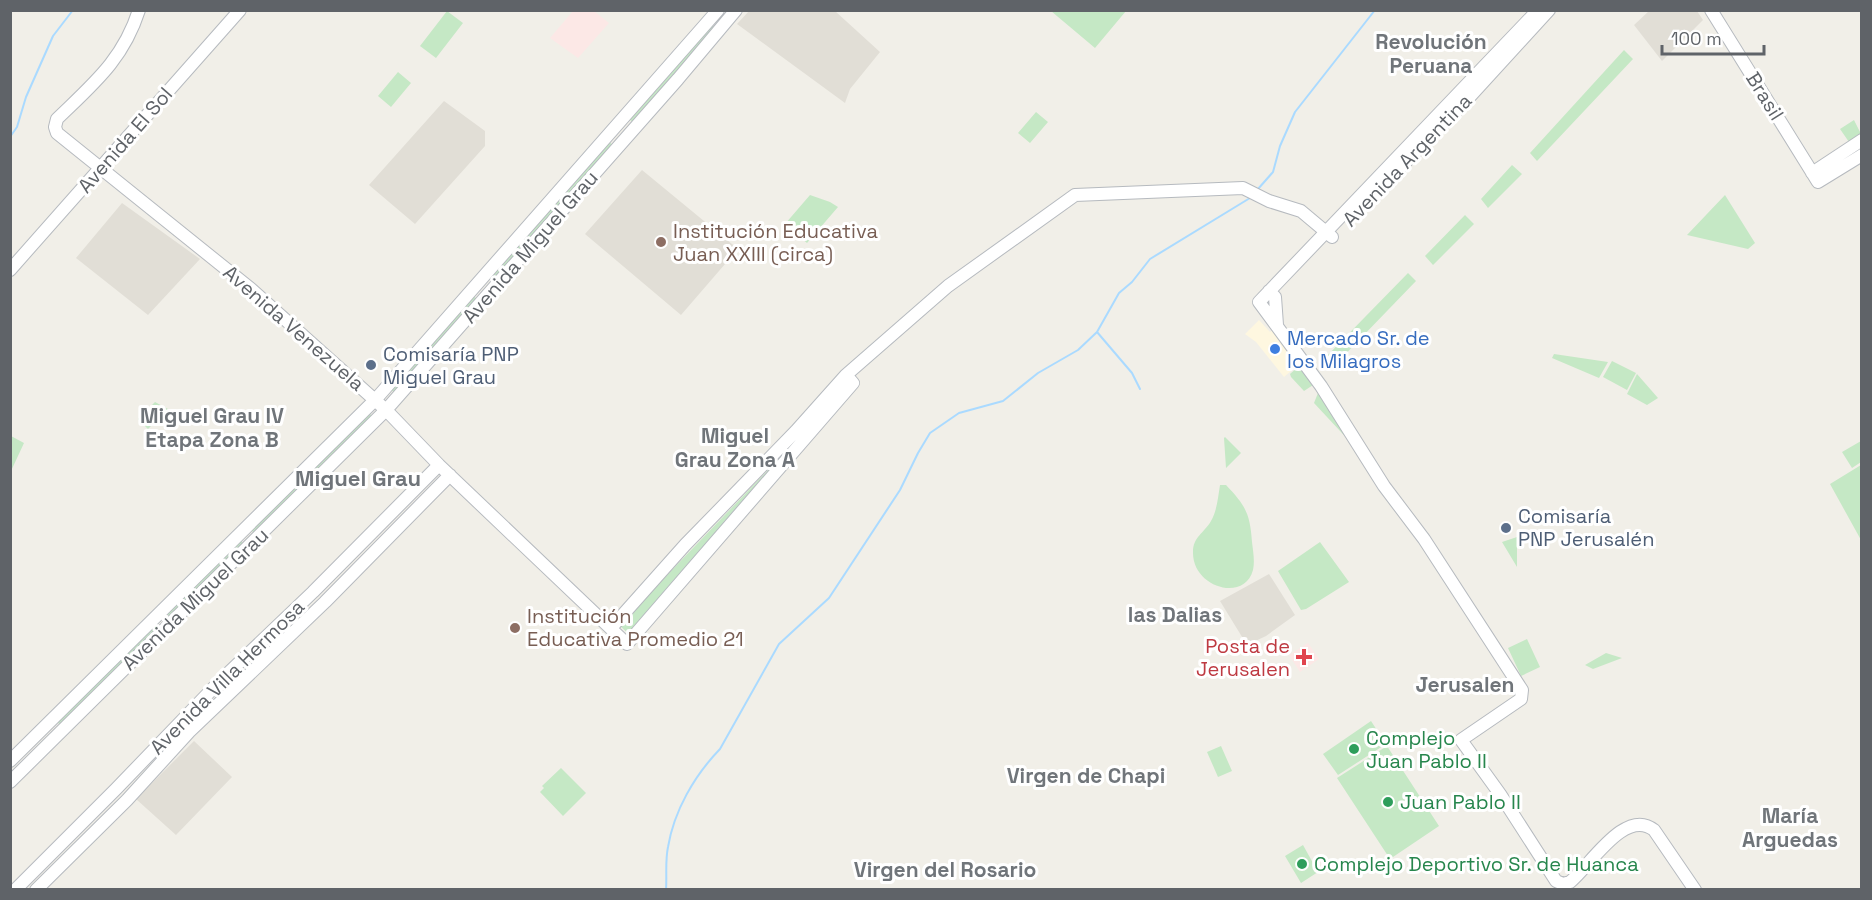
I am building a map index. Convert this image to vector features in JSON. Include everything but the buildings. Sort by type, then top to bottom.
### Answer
[{"type":"street","name":"Avenida Venezuela","points":[[139,10],[118,57],[57,118],[55,127],[57,134],[251,288],[386,410],[439,465],[627,644],[849,379]]},
{"type":"street","name":"Avenida El Sol","points":[[10,270],[240,10]]},
{"type":"street","name":"Avenida Miguel Grau","points":[[10,761],[375,400],[718,10]]},
{"type":"street","name":"Avenida Miguel Grau","points":[[10,782],[386,410],[736,10]]},
{"type":"street","name":"Avenida Argentina","points":[[1528,27],[1538,10]]},
{"type":"street","name":"Avenida Argentina","points":[[1277,326],[1262,305],[1528,27],[1549,10]]},
{"type":"street","name":"Brasil","points":[[1711,10],[1815,178]]},
{"type":"street","points":[[1815,178],[1862,140]]},
{"type":"street","points":[[1815,178],[1862,155]]},
{"type":"street","points":[[611,628],[685,545],[796,431],[948,286],[1076,195],[1244,188],[1261,197],[1300,211],[1329,235]]},
{"type":"street","points":[[1272,294],[1277,326],[1321,386],[1384,486],[1385,499],[1418,543],[1521,699],[1461,740],[1500,794],[1556,881],[1563,884],[1570,882],[1619,831],[1640,824],[1648,825],[1654,830],[1695,890]]},
{"type":"street","name":"Avenida Villa Hermosa","points":[[15,890],[222,679],[313,592],[439,465]]},
{"type":"street","name":"Avenida Villa Hermosa","points":[[36,890],[127,800],[196,725],[325,602],[450,475]]},
{"type":"shaded area","points":[[573,11],[594,11],[609,23],[578,58],[550,38]]},
{"type":"shaded area","points":[[749,11],[835,11],[880,52],[850,89],[845,103],[737,24]]},
{"type":"shaded area","points":[[1649,11],[1697,11],[1703,20],[1662,61],[1634,25]]},
{"type":"shaded area","points":[[444,101],[485,131],[485,146],[415,224],[369,185]]},
{"type":"shaded area","name":"Institución Educativa Juan XXIII (circa)","points":[[642,170],[738,249],[681,315],[585,234]]},
{"type":"shaded area","points":[[122,203],[200,259],[148,315],[76,258]]},
{"type":"shaded area","name":"Mercado Sr. de los Milagros","points":[[1259,320],[1270,332],[1274,329],[1298,365],[1284,377],[1256,342],[1245,334]]},
{"type":"shaded area","points":[[1269,574],[1295,615],[1266,636],[1247,645],[1220,601]]},
{"type":"shaded area","name":"Posta de Jerusalen","points":[[1308,643],[1319,659],[1300,672],[1289,655]]},
{"type":"shaded area","points":[[194,741],[232,777],[176,835],[136,799]]},
{"type":"green space","points":[[447,11],[463,23],[436,58],[420,46]]},
{"type":"green space","points":[[1051,11],[1126,11],[1095,48]]},
{"type":"green space","points":[[711,24],[717,29],[635,124],[629,119]]},
{"type":"green space","points":[[1624,50],[1633,59],[1537,161],[1530,153]]},
{"type":"green space","points":[[398,72],[411,83],[391,107],[378,96]]},
{"type":"green space","points":[[1036,112],[1048,122],[1030,143],[1018,133]]},
{"type":"green space","points":[[1854,120],[1861,134],[1849,142],[1840,129]]},
{"type":"green space","points":[[608,141],[614,146],[495,281],[489,276]]},
{"type":"green space","points":[[1512,165],[1522,174],[1488,208],[1481,199]]},
{"type":"green space","points":[[810,195],[838,207],[807,243],[785,224]]},
{"type":"green space","points":[[1725,195],[1755,243],[1748,249],[1687,235]]},
{"type":"green space","points":[[1465,215],[1474,224],[1433,265],[1425,256]]},
{"type":"green space","points":[[1408,273],[1416,281],[1331,369],[1322,361]]},
{"type":"green space","points":[[471,294],[477,299],[396,394],[390,389]]},
{"type":"green space","points":[[1554,354],[1608,362],[1599,378],[1552,358]]},
{"type":"green space","points":[[1612,361],[1636,373],[1627,390],[1603,377]]},
{"type":"green space","points":[[1299,366],[1313,385],[1304,391],[1290,374]]},
{"type":"green space","points":[[1637,374],[1658,398],[1647,405],[1627,394]]},
{"type":"green space","points":[[846,389],[630,635],[619,625]]},
{"type":"green space","points":[[1323,392],[1380,474],[1314,403],[1318,393]]},
{"type":"green space","points":[[155,402],[168,409],[148,429],[138,419]]},
{"type":"green space","points":[[369,413],[372,416],[255,534],[251,530]]},
{"type":"green space","points":[[11,436],[24,443],[11,471]]},
{"type":"green space","points":[[1224,438],[1241,453],[1226,468]]},
{"type":"green space","points":[[1861,441],[1861,462],[1852,468],[1842,452]]},
{"type":"green space","points":[[1861,465],[1861,540],[1830,484]]},
{"type":"green space","points":[[1220,485],[1226,485],[1246,511],[1254,556],[1253,570],[1248,580],[1240,586],[1230,588],[1209,582],[1195,564],[1193,552],[1197,539],[1213,517]]},
{"type":"green space","points":[[1517,537],[1517,567],[1502,542]]},
{"type":"green space","points":[[241,540],[244,547],[170,617],[167,614],[168,609]]},
{"type":"green space","points":[[1320,542],[1349,582],[1301,610],[1278,571]]},
{"type":"green space","points":[[157,624],[160,626],[61,725],[58,723],[58,718]]},
{"type":"green space","points":[[1527,639],[1540,667],[1521,676],[1508,648]]},
{"type":"green space","points":[[1606,653],[1622,658],[1593,669],[1585,665]]},
{"type":"green space","name":"Complejo Juan Pablo II","points":[[1371,721],[1386,744],[1338,775],[1323,754]]},
{"type":"green space","points":[[1221,746],[1232,771],[1218,777],[1207,752]]},
{"type":"green space","name":"Juan Pablo II","points":[[1387,746],[1439,826],[1390,859],[1337,778]]},
{"type":"green space","points":[[561,768],[586,793],[563,816],[540,792],[544,788],[542,786]]},
{"type":"green space","name":"Complejo Deportivo Sr. de Huanca","points":[[1303,845],[1318,872],[1301,883],[1285,856]]},
{"type":"waterway","points":[[10,137],[17,127],[26,97],[53,36],[73,10]]},
{"type":"waterway","points":[[1258,189],[1273,172],[1280,146],[1295,112],[1375,10]]},
{"type":"waterway","points":[[666,890],[668,847],[675,820],[686,795],[720,749],[779,644],[829,598],[900,490],[930,433],[959,413],[1003,401],[1038,373],[1078,350],[1097,332],[1119,293],[1132,282],[1150,259],[1250,198]]},
{"type":"waterway","points":[[1097,332],[1132,373],[1140,389]]},
{"type":"place","name":"Institución Educativa Juan XXIII (circa)","points":[[661,242]]},
{"type":"place","name":"Mercado Sr. de los Milagros","points":[[1275,349]]},
{"type":"place","name":"Comisaría PNP Miguel Grau","points":[[371,365]]},
{"type":"place","name":"Comisaría PNP Jerusalén","points":[[1506,528]]},
{"type":"place","name":"Institución Educativa Promedio 21","points":[[515,628]]},
{"type":"place","name":"Posta de Jerusalen","points":[[1304,657]]},
{"type":"place","name":"Complejo Juan Pablo II","points":[[1354,749]]},
{"type":"place","name":"Juan Pablo II","points":[[1388,802]]},
{"type":"place","name":"Complejo Deportivo Sr. de Huanca","points":[[1302,864]]},
{"type":"district","name":"Revolución Peruana","points":[[1431,53]]},
{"type":"district","name":"Miguel Grau IV Etapa Zona B","points":[[212,427]]},
{"type":"district","name":"Miguel Grau Zona A","points":[[735,447]]},
{"type":"district","name":"Miguel Grau","points":[[358,478]]},
{"type":"district","name":"las Dalias","points":[[1175,614]]},
{"type":"district","name":"Jerusalen","points":[[1465,684]]},
{"type":"district","name":"Virgen de Chapi","points":[[1086,775]]},
{"type":"district","name":"María Arguedas","points":[[1790,827]]},
{"type":"district","name":"Virgen del Rosario","points":[[945,869]]}]
